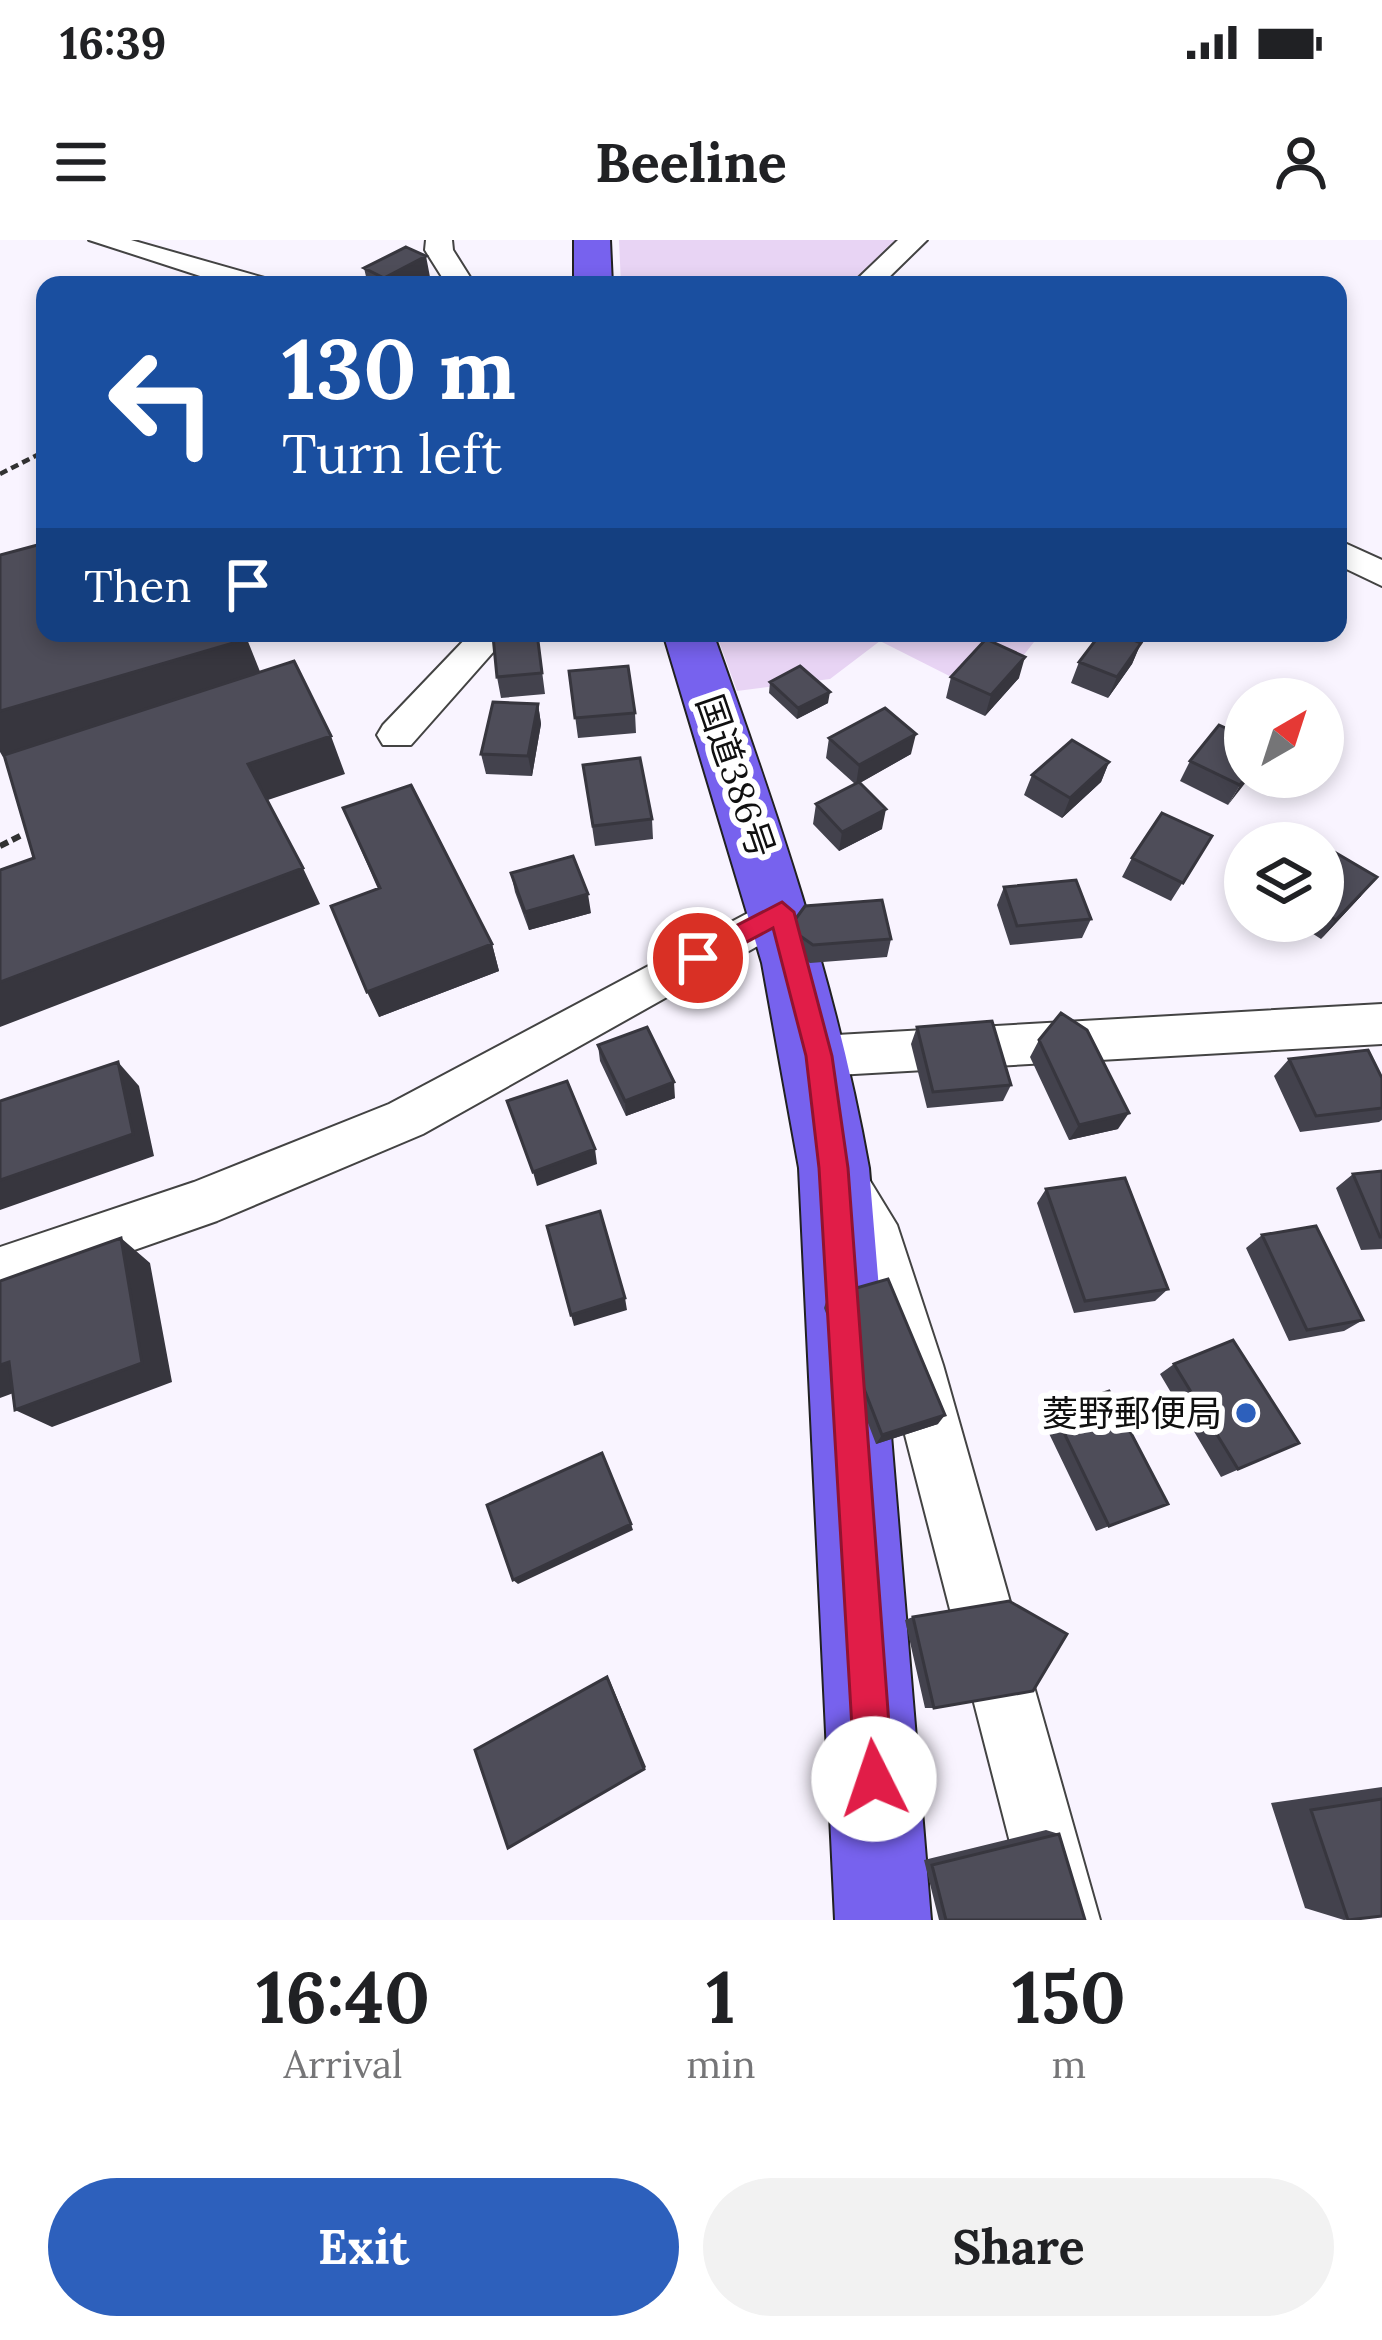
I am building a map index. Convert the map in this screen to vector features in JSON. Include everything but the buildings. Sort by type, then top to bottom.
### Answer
[{"type":"highway","points":[[592,240],[593,276]]},
{"type":"highway","name":"国道386号","points":[[691,642],[782,912],[819,1056],[834,1168],[883,1920]]},
{"type":"street","points":[[102,240],[227,276]]},
{"type":"street","points":[[439,240],[439,250],[455,276]]},
{"type":"street","points":[[875,276],[914,240]]},
{"type":"street","points":[[1347,556],[1382,575]]},
{"type":"street","points":[[397,735],[484,642]]},
{"type":"street","points":[[0,1272],[199,1204],[406,1119],[782,912]]},
{"type":"street","points":[[819,1056],[1382,1024]]},
{"type":"street","points":[[834,1168],[871,1225],[915,1365],[1065,1920]]},
{"type":"path","points":[[0,474],[36,456]]},
{"type":"path","points":[[0,846],[24,834]]},
{"type":"shaded area","points":[[619,240],[899,240],[859,276],[621,276]]},
{"type":"shaded area","points":[[719,642],[879,642],[830,679],[737,691]]},
{"type":"shaded area","points":[[882,642],[1034,642],[991,697]]},
{"type":"place","name":"菱野郵便局","points":[[1246,1413]]},
{"type":"route","points":[[698,958],[782,912],[819,1056],[834,1168],[874,1779]]}]
